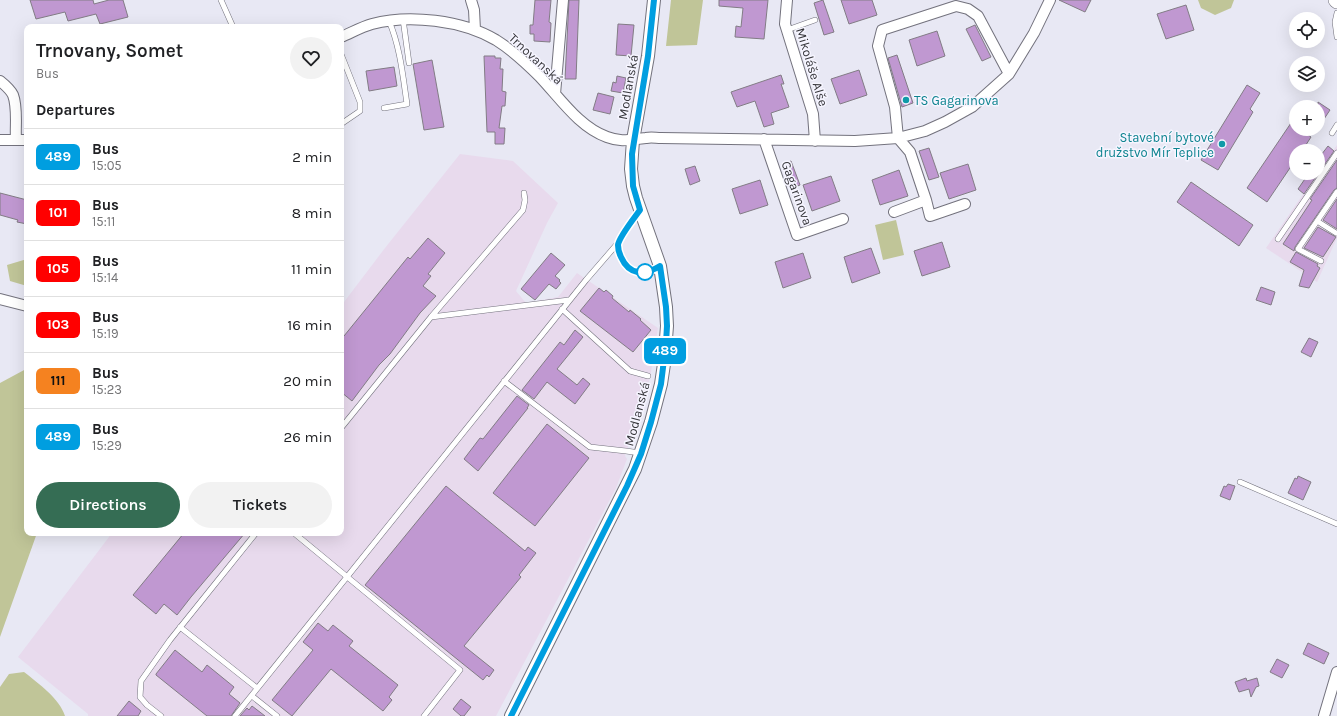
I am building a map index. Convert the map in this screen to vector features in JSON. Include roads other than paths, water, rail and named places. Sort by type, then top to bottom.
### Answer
[{"type":"street","points":[[471,0],[474,10],[475,30]]},
{"type":"street","points":[[555,94],[563,0]]},
{"type":"street","name":"Modlanská","points":[[511,716],[627,486],[641,454],[661,384],[666,343],[666,307],[660,266],[640,210],[633,186],[632,173],[633,140],[648,56],[654,0]]},
{"type":"street","name":"Mikoláše Alše","points":[[787,0],[785,24],[813,114],[815,141]]},
{"type":"street","name":"Gagarinova","points":[[633,140],[645,138],[856,141],[898,138],[925,131],[972,107],[1009,74],[1034,34],[1050,0]]},
{"type":"street","points":[[965,204],[930,216],[910,152],[898,138],[895,107],[878,46],[882,30],[956,6],[968,9],[978,16],[1009,74]]},
{"type":"street","name":"Trnovanská","points":[[344,36],[371,24],[403,19],[439,21],[475,30],[509,49],[540,77],[575,115],[593,130],[618,141],[633,140]]},
{"type":"street","points":[[0,80],[8,87],[15,103],[16,140]]},
{"type":"street","name":"Gagarinova","points":[[764,139],[797,234],[843,219]]},
{"type":"street","points":[[0,140],[24,140]]},
{"type":"street","points":[[894,212],[926,200]]},
{"type":"street","points":[[0,299],[24,305]]},
{"type":"street","points":[[1324,716],[1337,672]]},
{"type":"lane","points":[[221,0],[232,24]]},
{"type":"lane","points":[[1337,13],[1335,22],[1337,36]]},
{"type":"lane","points":[[403,19],[409,63]]},
{"type":"lane","points":[[787,30],[815,20]]},
{"type":"lane","points":[[384,108],[407,104],[401,65],[389,21]]},
{"type":"lane","points":[[344,62],[360,102],[360,111],[344,122]]},
{"type":"lane","points":[[1332,133],[1337,126]]},
{"type":"lane","points":[[1278,239],[1337,153]]},
{"type":"lane","points":[[344,424],[431,317],[523,210],[525,200],[524,192]]},
{"type":"lane","points":[[1321,261],[1298,249],[1337,192]]},
{"type":"lane","points":[[235,716],[569,300],[618,243],[640,210]]},
{"type":"lane","points":[[1317,221],[1336,233]]},
{"type":"lane","points":[[618,243],[619,252],[623,261],[628,268],[635,272],[645,272],[660,266]]},
{"type":"lane","points":[[431,317],[569,300]]},
{"type":"lane","points":[[562,309],[630,371],[648,376]]},
{"type":"lane","points":[[504,381],[590,447],[641,454]]},
{"type":"lane","points":[[1240,482],[1337,524]]},
{"type":"lane","points":[[161,716],[147,705],[140,697],[141,680],[180,627],[254,536]]},
{"type":"lane","points":[[298,536],[460,670],[424,716]]},
{"type":"lane","points":[[180,627],[257,688]]},
{"type":"lane","points":[[252,696],[277,716]]},
{"type":"place","name":"TS Gagarinova","points":[[906,100]]},
{"type":"place","name":"Stavební bytové družstvo Mír Teplice","points":[[1222,144]]}]
